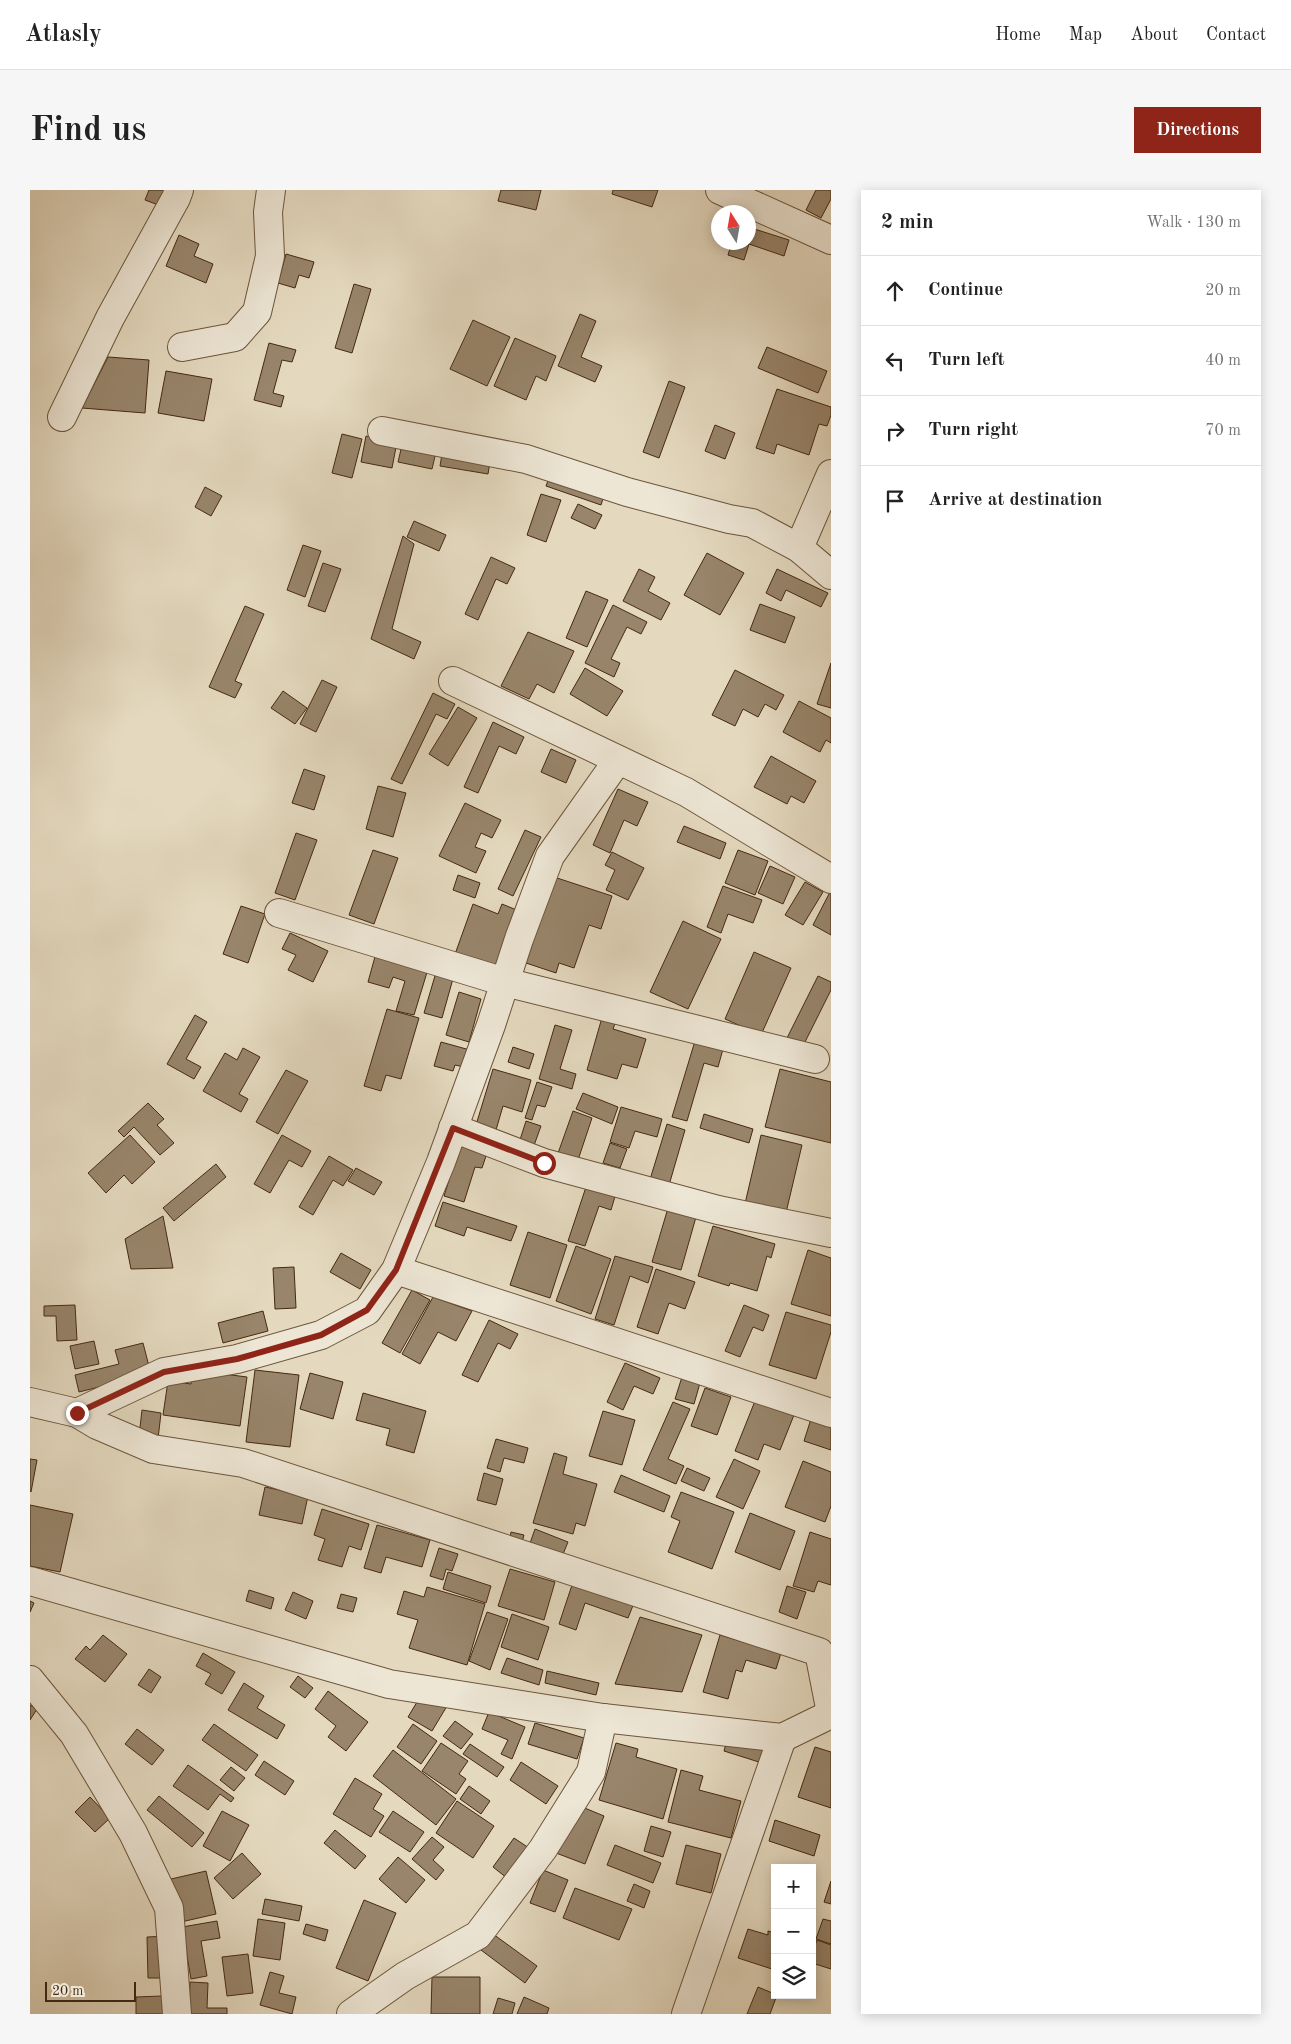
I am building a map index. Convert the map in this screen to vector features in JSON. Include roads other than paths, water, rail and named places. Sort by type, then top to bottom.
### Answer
[{"type":"street","points":[[62,418],[110,318],[179,190]]},
{"type":"street","points":[[182,347],[235,337],[257,312],[270,256],[268,212],[271,190]]},
{"type":"street","points":[[720,190],[831,240]]},
{"type":"street","points":[[382,431],[526,459],[627,492],[752,524],[799,548],[831,574]]},
{"type":"street","points":[[799,548],[831,474]]},
{"type":"street","points":[[453,681],[686,792],[831,879]]},
{"type":"street","points":[[77,1413],[164,1372],[237,1359],[321,1335],[367,1310],[396,1270],[453,1128],[550,856],[618,760]]},
{"type":"street","points":[[279,913],[505,982],[815,1059]]},
{"type":"street","points":[[453,1128],[544,1163],[718,1210],[831,1233]]},
{"type":"street","points":[[396,1270],[831,1413]]},
{"type":"street","points":[[30,1402],[77,1413],[97,1425],[153,1449],[243,1463],[819,1652],[831,1713],[782,1738],[603,1718],[389,1684],[30,1581]]},
{"type":"street","points":[[30,1680],[74,1734],[133,1833],[170,1908],[177,2014]]},
{"type":"street","points":[[351,2014],[405,1976],[478,1935],[543,1849],[591,1772],[603,1718]]},
{"type":"street","points":[[686,2014],[782,1738]]}]
